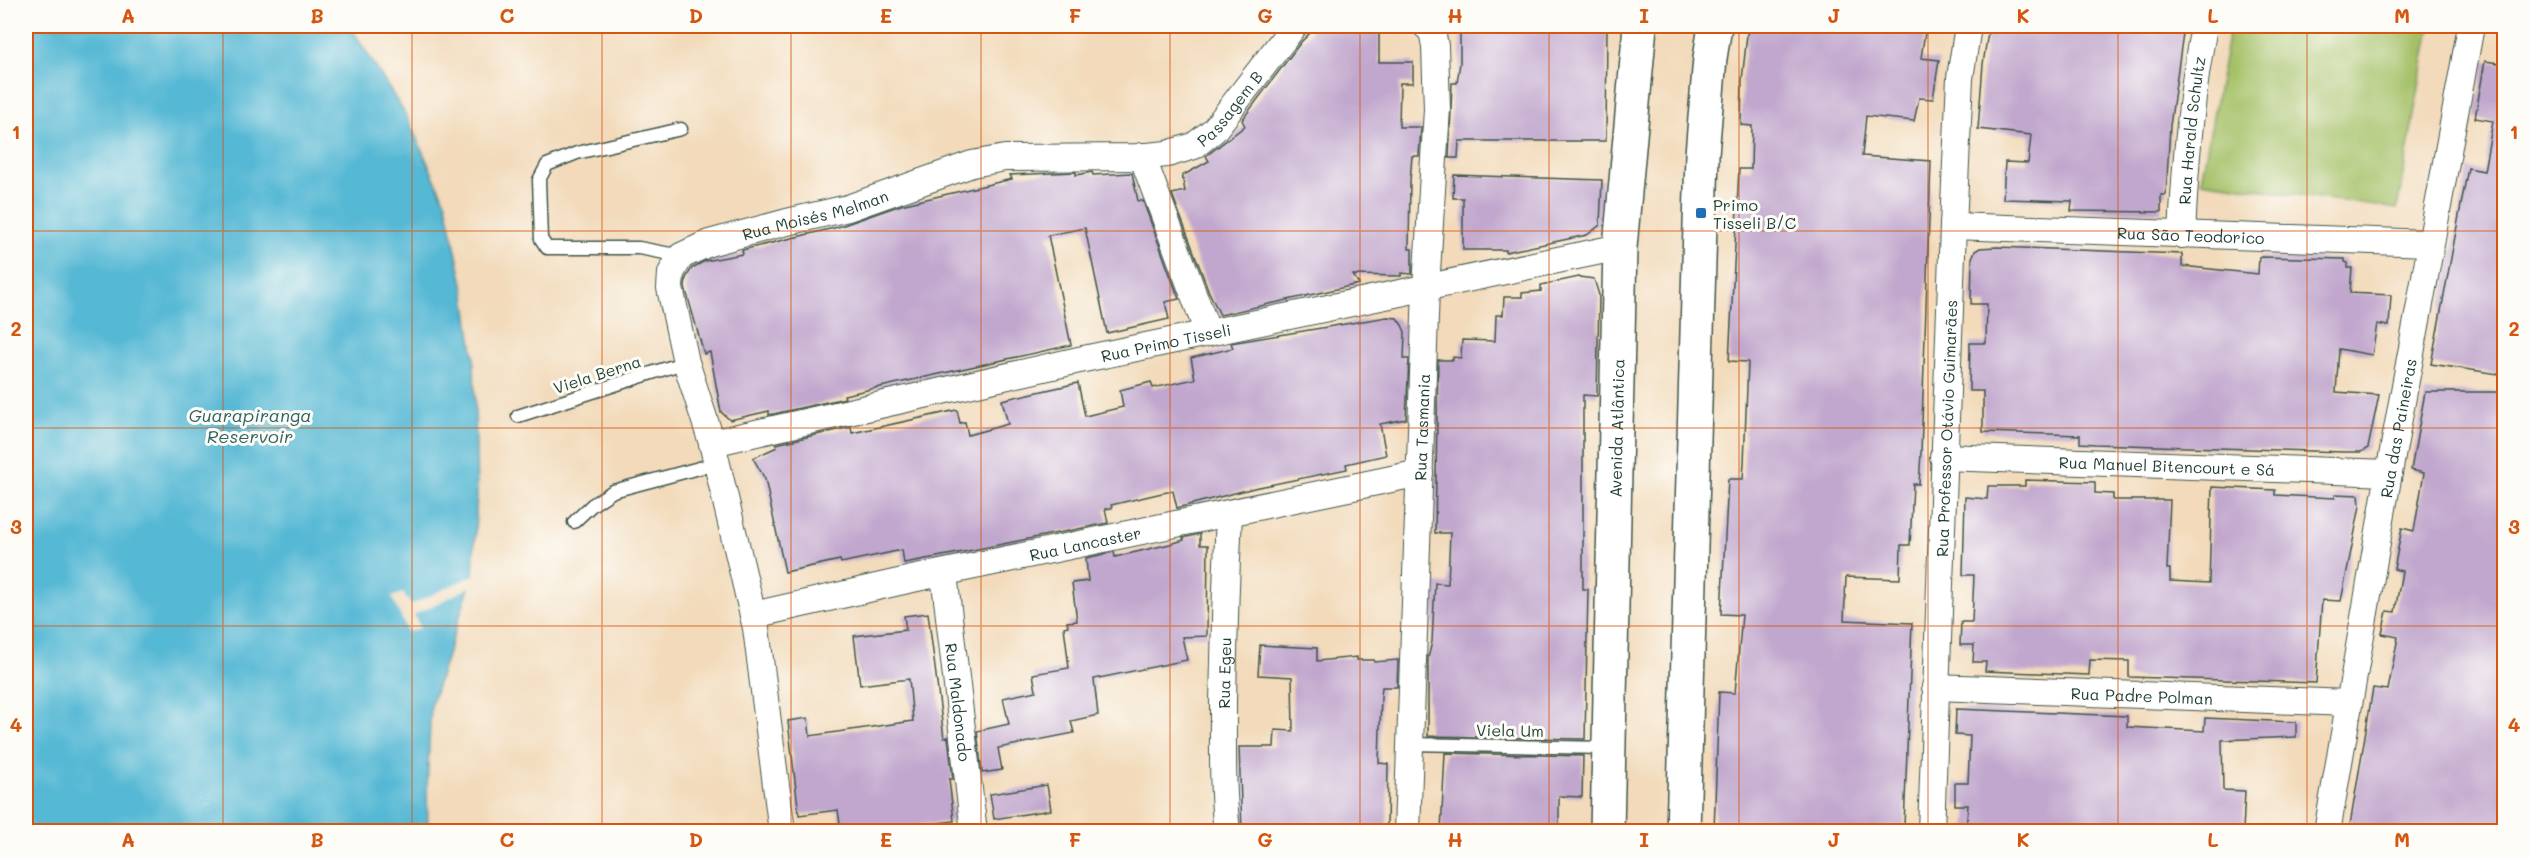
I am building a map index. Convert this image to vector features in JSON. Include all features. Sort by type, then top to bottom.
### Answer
[{"type":"main road","name":"Avenida Atlântica","points":[[1607,831],[1620,247],[1640,26]]},
{"type":"main road","points":[[1683,831],[1702,154],[1715,26]]},
{"type":"street","name":"Passagem B","points":[[1142,156],[1167,154],[1194,146],[1214,130],[1251,94],[1294,26]]},
{"type":"street","name":"Rua Tasmania","points":[[1407,831],[1426,288],[1437,109],[1437,69],[1432,31],[1426,26]]},
{"type":"street","name":"Rua Professor Otávio Guimarães","points":[[1931,831],[1953,226],[1960,78],[1968,26]]},
{"type":"street","name":"Rua Harald Schultz","points":[[2182,235],[2185,169],[2196,65],[2204,26]]},
{"type":"street","name":"Rua das Paineiras","points":[[2327,831],[2430,243],[2471,26]]},
{"type":"street","name":"Rua Moisés Melman","points":[[681,256],[709,243],[848,208],[972,164],[1015,158],[1142,156]]},
{"type":"street","points":[[1142,156],[1208,333]]},
{"type":"street","name":"Rua São Teodorico","points":[[1953,226],[2430,243]]},
{"type":"street","name":"Rua Primo Tisseli","points":[[715,453],[1208,333],[1620,247]]},
{"type":"street","points":[[681,256],[671,273],[670,288],[686,362],[715,453],[753,615],[782,831]]},
{"type":"street","name":"Rua Manuel Bitencourt e Sá","points":[[1943,457],[2389,473]]},
{"type":"street","name":"Rua Lancaster","points":[[753,615],[912,579],[1420,472]]},
{"type":"street","name":"Rua Egeu","points":[[1227,831],[1224,810],[1223,718],[1229,514]]},
{"type":"street","name":"Rua Maldonado","points":[[944,574],[974,831]]},
{"type":"street","name":"Rua Padre Polman","points":[[1935,687],[2349,703]]},
{"type":"lane","points":[[681,129],[577,153],[546,165],[539,180],[541,239],[547,248],[639,248],[681,256]]},
{"type":"lane","name":"Viela Berna","points":[[518,416],[686,362]]},
{"type":"lane","points":[[574,522],[592,505],[613,491],[715,453]]},
{"type":"lane","name":"Viela Um","points":[[1410,744],[1610,748]]},
{"type":"green space","points":[[2230,26],[2430,26],[2397,209],[2201,181]]},
{"type":"water","name":"Guarapiranga Reservoir","points":[[26,26],[350,26],[407,117],[446,204],[464,289],[474,358],[477,493],[473,575],[431,705],[427,788],[428,831],[26,831]]},
{"type":"pier","points":[[476,574],[474,585],[414,615],[420,628],[408,632],[392,597],[403,593],[411,605]]},
{"type":"building","points":[[1310,26],[1379,28],[1379,62],[1413,62],[1413,83],[1400,83],[1399,127],[1421,127],[1419,156],[1412,156],[1410,181],[1409,249],[1412,249],[1412,274],[1401,273],[1401,276],[1353,275],[1359,284],[1220,315],[1172,194],[1185,191],[1182,176],[1209,161],[1206,156],[1245,126],[1242,120],[1311,32]]},
{"type":"building","points":[[1460,26],[1607,26],[1606,141],[1459,141],[1458,158],[1449,158],[1452,83],[1457,83],[1460,63]]},
{"type":"building","points":[[1748,26],[1926,26],[1921,58],[1939,60],[1933,99],[1919,98],[1914,121],[1866,116],[1862,156],[1931,161],[1921,453],[1919,484],[1913,484],[1910,545],[1901,545],[1900,579],[1846,577],[1844,620],[1912,623],[1904,827],[1890,826],[1890,831],[1714,831],[1719,692],[1735,693],[1742,615],[1721,614],[1728,479],[1743,479],[1744,463],[1748,362],[1729,361],[1739,169],[1751,169],[1752,126],[1741,125],[1742,80]]},
{"type":"building","points":[[1989,26],[2184,26],[2170,126],[2166,195],[2161,195],[2161,212],[2071,211],[2072,201],[2003,199],[2005,162],[2028,163],[2031,135],[1978,129],[1983,64]]},
{"type":"building","points":[[2485,61],[2505,64],[2505,375],[2431,364],[2468,168],[2484,171],[2493,121],[2475,118]]},
{"type":"building","points":[[1076,172],[1076,175],[1092,172],[1093,175],[1132,173],[1138,201],[1143,201],[1179,299],[1165,302],[1169,319],[1107,333],[1085,228],[1048,235],[1071,345],[844,395],[845,398],[769,415],[769,411],[730,420],[721,412],[710,352],[704,354],[685,287],[686,278],[692,268],[705,261],[743,254],[742,250],[838,227],[901,205],[1012,179],[1010,175]]},
{"type":"building","points":[[1454,175],[1602,180],[1600,225],[1587,235],[1506,252],[1506,250],[1463,250],[1463,198],[1453,198]]},
{"type":"building","points":[[1980,248],[2182,254],[2182,266],[2258,274],[2259,257],[2345,259],[2348,268],[2352,268],[2350,293],[2391,295],[2389,326],[2377,324],[2372,355],[2339,349],[2336,392],[2379,395],[2368,448],[2361,452],[2344,452],[2095,444],[2080,443],[2080,435],[1983,432],[1983,391],[1969,391],[1970,343],[1986,343],[1987,304],[1971,304],[1972,258],[1975,251]]},
{"type":"building","points":[[1579,277],[1594,279],[1599,295],[1597,396],[1583,395],[1583,589],[1588,589],[1585,739],[1428,736],[1428,658],[1432,642],[1435,583],[1448,584],[1450,533],[1435,533],[1438,360],[1461,358],[1462,340],[1495,341],[1496,315],[1503,315],[1504,297],[1522,297],[1522,293],[1541,291],[1541,285]]},
{"type":"building","points":[[1387,317],[1397,318],[1402,325],[1405,332],[1404,359],[1409,359],[1406,419],[1380,424],[1386,455],[1346,464],[1347,469],[1254,488],[1177,508],[1173,491],[1162,493],[1111,505],[1112,508],[1105,509],[1108,523],[953,554],[904,563],[902,550],[785,572],[765,479],[753,458],[777,447],[776,444],[851,427],[852,433],[957,410],[960,423],[965,422],[968,435],[1008,424],[1002,400],[1078,383],[1085,416],[1123,407],[1120,390],[1151,382],[1153,388],[1195,379],[1191,358],[1233,348],[1231,343]]},
{"type":"building","points":[[2425,392],[2505,392],[2505,831],[2349,831],[2373,688],[2388,690],[2398,637],[2382,634],[2387,611],[2395,612],[2402,571],[2394,569],[2402,528],[2414,531],[2424,473],[2411,470]]},
{"type":"building","points":[[2025,480],[2095,482],[2095,493],[2113,494],[2113,500],[2170,500],[2167,569],[2170,569],[2170,581],[2209,583],[2212,487],[2275,490],[2275,495],[2335,498],[2335,494],[2359,495],[2360,506],[2341,601],[2322,600],[2316,683],[2129,677],[2129,661],[2090,660],[2089,675],[1985,671],[1986,662],[1973,662],[1974,645],[1960,645],[1961,622],[1972,622],[1974,575],[1963,575],[1965,497],[1987,499],[1988,486],[2025,486]]},
{"type":"building","points":[[1200,534],[1200,545],[1208,545],[1207,636],[1182,637],[1187,660],[1094,679],[1098,715],[1071,721],[1074,733],[998,748],[1002,770],[982,773],[977,731],[1009,724],[1003,698],[1036,691],[1033,674],[1069,668],[1064,627],[1068,626],[1067,622],[1077,621],[1072,583],[1088,581],[1086,558],[1114,552],[1115,557],[1170,544]]},
{"type":"building","points":[[928,613],[944,738],[948,737],[953,779],[949,779],[954,821],[906,827],[907,831],[841,831],[838,810],[799,815],[788,721],[808,718],[810,736],[913,721],[909,679],[860,685],[854,636],[906,630],[904,616]]},
{"type":"building","points":[[1260,645],[1317,648],[1317,661],[1357,657],[1357,660],[1374,660],[1374,662],[1398,660],[1397,687],[1382,687],[1381,696],[1379,763],[1388,764],[1387,831],[1242,831],[1239,747],[1274,747],[1275,730],[1293,731],[1292,677],[1258,675]]},
{"type":"building","points":[[1956,709],[2127,716],[2127,727],[2204,731],[2205,718],[2296,722],[2296,737],[2222,740],[2223,790],[2245,791],[2243,831],[1966,831],[1968,805],[1955,805],[1955,783],[1968,783],[1970,736],[1955,735]]},
{"type":"building","points":[[1445,753],[1583,756],[1582,797],[1559,796],[1559,831],[1441,831]]},
{"type":"building","points":[[1047,785],[1051,810],[994,819],[990,794]]},
{"type":"place","name":"Primo Tisseli B/C","points":[[1701,213]]}]
